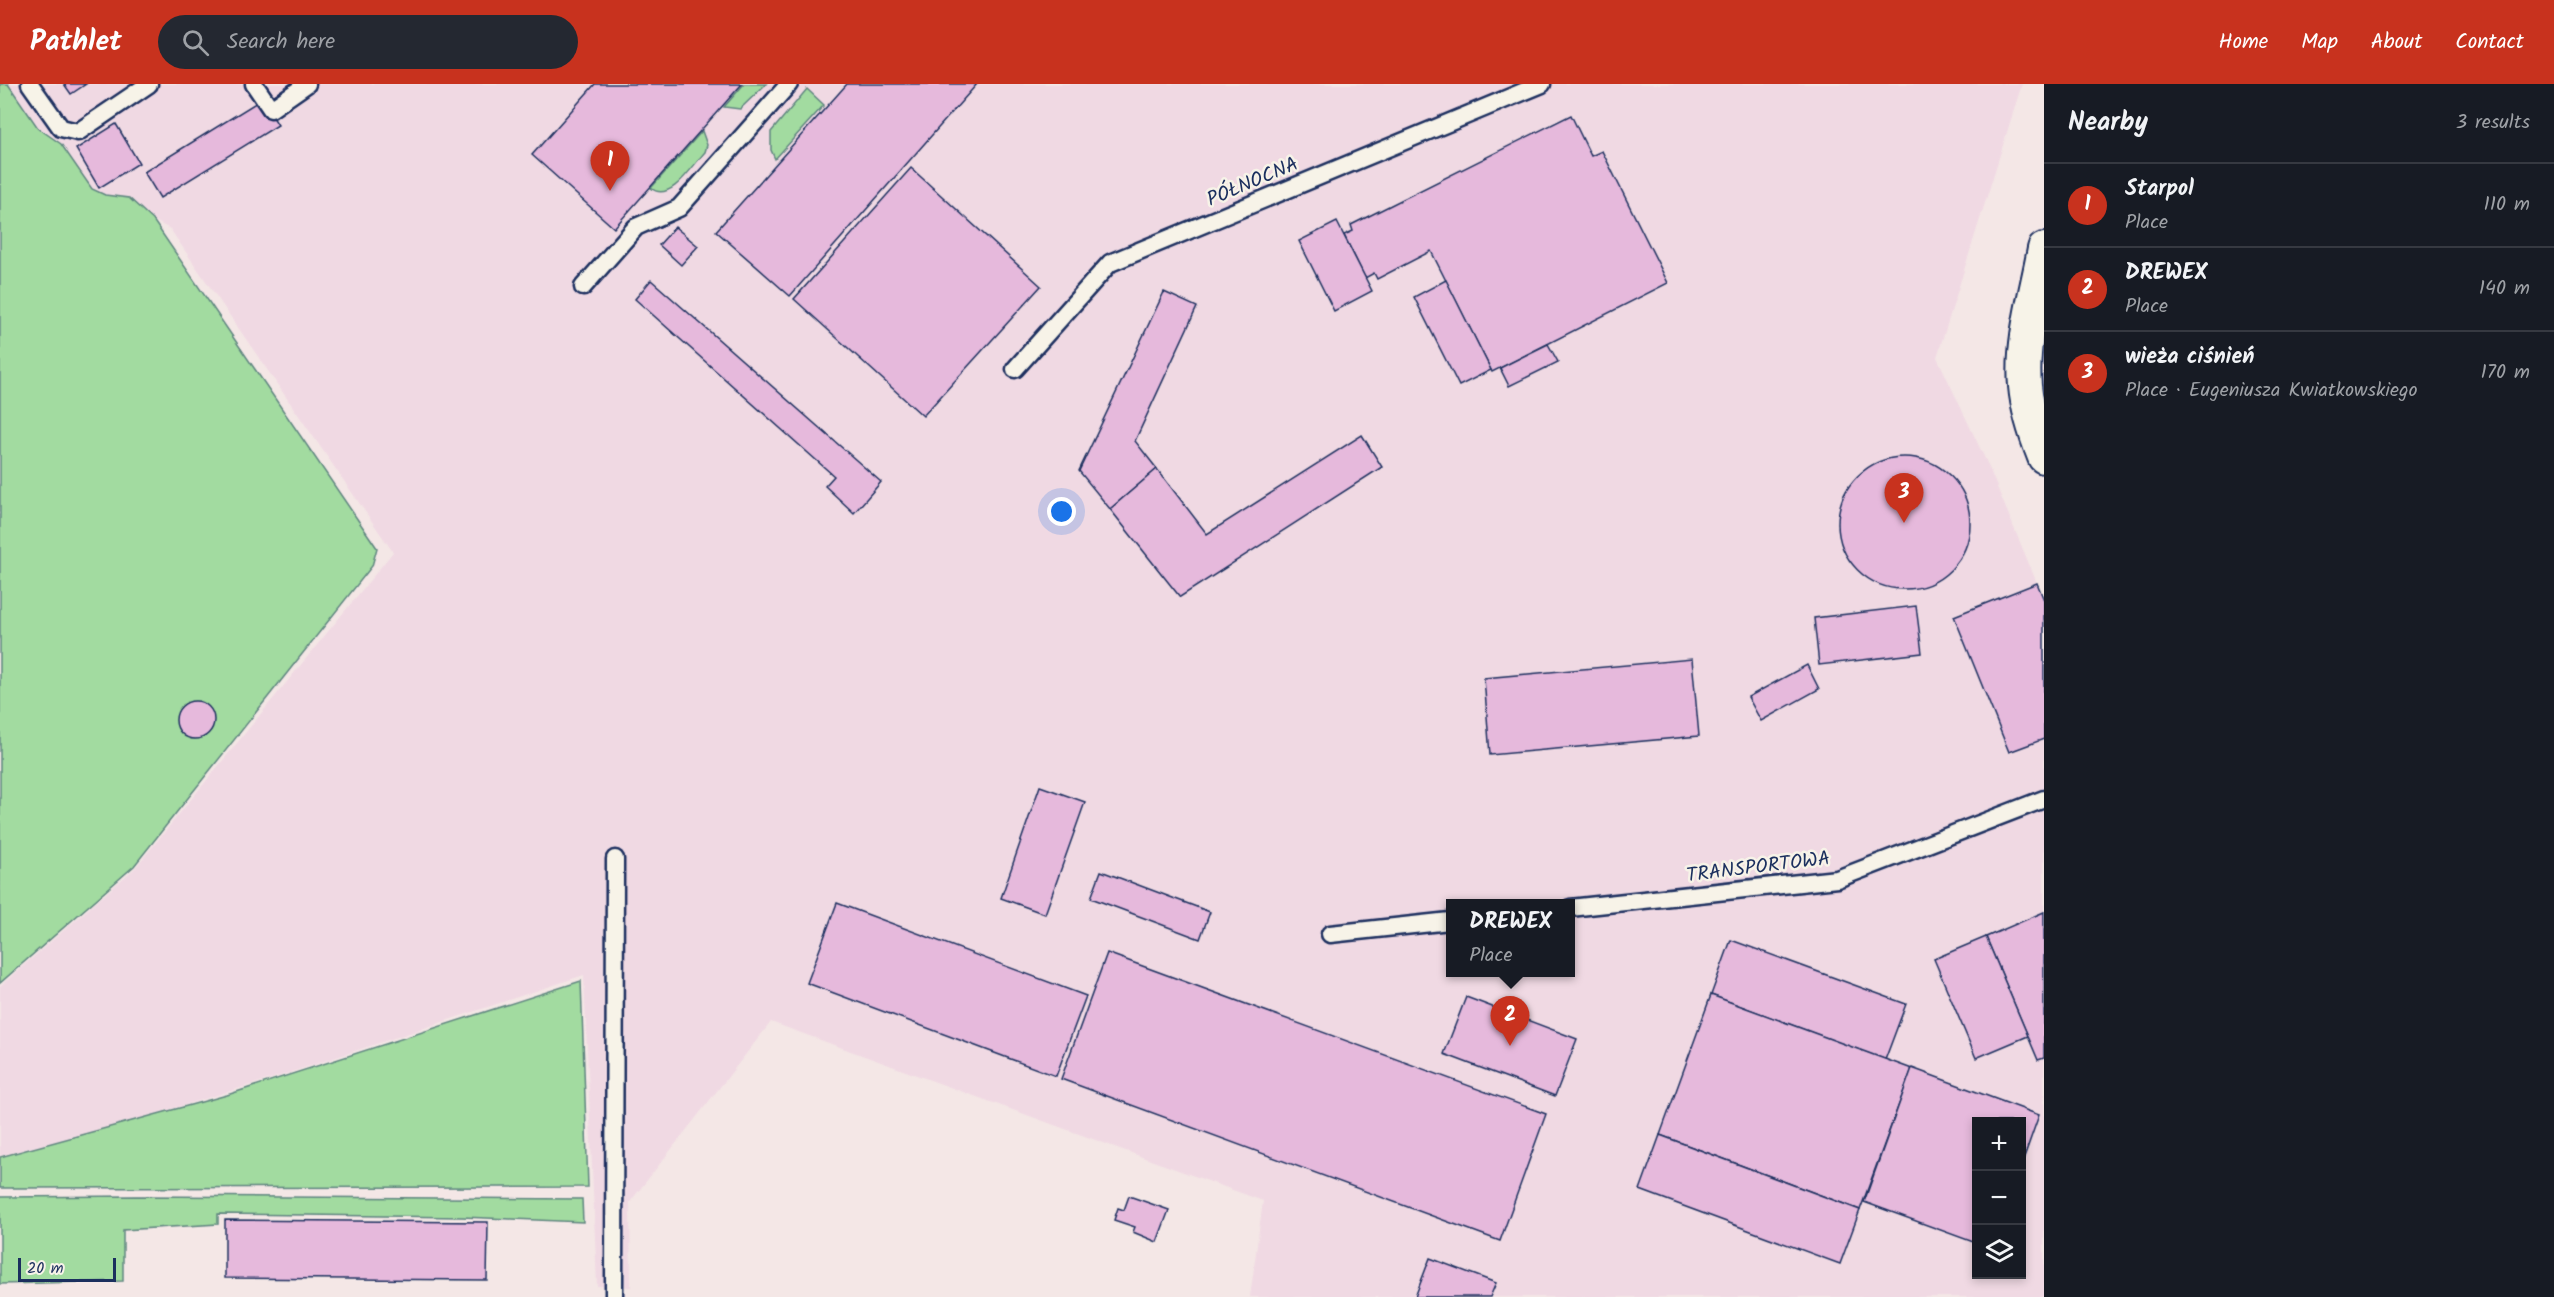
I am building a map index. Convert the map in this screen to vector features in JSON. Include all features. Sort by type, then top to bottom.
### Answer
[{"type":"street","points":[[2044,249],[2025,350],[2025,377],[2033,428],[2044,457]]},
{"type":"lane","points":[[30,84],[61,128],[78,132],[149,84]]},
{"type":"lane","points":[[254,84],[271,109],[307,84]]},
{"type":"lane","points":[[583,287],[636,227],[679,208],[789,84]]},
{"type":"lane","name":"PÓŁNOCNA","points":[[1015,369],[1110,263],[1542,84]]},
{"type":"lane","name":"TRANSPORTOWA","points":[[1575,907],[1837,879],[2044,799]]},
{"type":"lane","points":[[614,1297],[615,859]]},
{"type":"lane","points":[[1330,934],[1446,921]]},
{"type":"shaded area","points":[[8,84],[2022,84],[1937,357],[1987,463],[2044,600],[2044,1297],[1250,1297],[1263,1201],[771,1022],[630,1202],[631,1287],[597,1286],[584,975],[277,1077],[116,1126],[0,1156],[0,986],[135,868],[393,552],[170,229],[153,220],[129,198],[105,195],[92,189],[61,144],[38,128]]},
{"type":"green space","points":[[0,84],[8,84],[38,128],[61,144],[92,189],[105,195],[129,198],[153,220],[377,548],[372,566],[134,866],[0,983]]},
{"type":"green space","points":[[744,84],[766,84],[740,109],[724,107]]},
{"type":"green space","points":[[807,89],[824,105],[775,159],[771,150],[771,132]]},
{"type":"green space","points":[[702,131],[707,145],[705,152],[681,181],[666,191],[658,192],[651,188]]},
{"type":"green space","points":[[581,981],[588,1187],[0,1188],[0,1157],[227,1095]]},
{"type":"green space","points":[[0,1197],[582,1199],[583,1222],[462,1217],[218,1214],[218,1224],[123,1230],[123,1281],[0,1284]]},
{"type":"building","points":[[64,84],[86,84],[71,94]]},
{"type":"building","points":[[595,84],[742,84],[614,228],[532,155]]},
{"type":"building","points":[[847,84],[977,84],[790,296],[716,231]]},
{"type":"building","points":[[262,99],[278,125],[160,198],[144,172]]},
{"type":"building","points":[[1571,115],[1591,156],[1602,151],[1668,283],[1492,372],[1431,251],[1377,279],[1374,273],[1365,278],[1344,235],[1353,231],[1351,225]]},
{"type":"building","points":[[116,124],[139,163],[99,188],[76,149]]},
{"type":"building","points":[[911,168],[1041,286],[923,416],[794,299]]},
{"type":"building","points":[[1337,222],[1372,291],[1334,311],[1299,241]]},
{"type":"building","points":[[675,227],[698,246],[681,265],[659,245]]},
{"type":"building","points":[[651,280],[881,482],[854,513],[825,486],[834,476],[635,299]]},
{"type":"building","points":[[1446,280],[1491,370],[1459,386],[1414,297]]},
{"type":"building","points":[[1164,292],[1197,307],[1135,441],[1157,469],[1110,509],[1079,471]]},
{"type":"building","points":[[1548,344],[1558,362],[1509,386],[1500,368]]},
{"type":"building","points":[[1362,435],[1382,467],[1180,597],[1110,509],[1157,469],[1207,534]]},
{"type":"building","points":[[1904,457],[1929,462],[1951,476],[1965,498],[1970,523],[1965,548],[1951,570],[1929,584],[1904,589],[1879,584],[1857,570],[1843,548],[1838,523],[1843,498],[1857,476],[1879,462]]},
{"type":"building","points":[[2037,583],[2044,600],[2044,739],[2009,752],[1954,616]]},
{"type":"building","points":[[1916,606],[1922,653],[1819,665],[1814,618]]},
{"type":"building","points":[[1692,659],[1699,736],[1490,755],[1484,678]]},
{"type":"building","points":[[1807,665],[1819,689],[1761,721],[1748,697]]},
{"type":"building","points":[[195,701],[209,706],[214,720],[209,734],[195,739],[181,734],[176,720],[181,706]]},
{"type":"building","points":[[1040,786],[1085,802],[1045,914],[1001,898]]},
{"type":"building","points":[[1101,871],[1210,912],[1200,939],[1091,898]]},
{"type":"building","points":[[837,903],[1086,996],[1056,1076],[807,983]]},
{"type":"building","points":[[2044,912],[2044,1058],[2038,1060],[1986,937]]},
{"type":"building","points":[[1986,937],[2028,1036],[1976,1058],[1934,959]]},
{"type":"building","points":[[1731,940],[1906,1004],[1885,1060],[1711,995]]},
{"type":"building","points":[[1107,953],[1546,1114],[1500,1241],[1061,1079]]},
{"type":"building","points":[[1711,995],[1912,1069],[1860,1210],[1660,1135]]},
{"type":"building","points":[[1466,997],[1577,1039],[1555,1096],[1444,1054]]},
{"type":"building","points":[[1912,1068],[2039,1115],[2026,1152],[2026,1117],[1972,1117],[1972,1242],[1864,1202]]},
{"type":"building","points":[[1660,1135],[1860,1210],[1840,1264],[1640,1190]]},
{"type":"building","points":[[1129,1196],[1169,1210],[1157,1242],[1133,1232],[1135,1227],[1114,1220],[1118,1208],[1124,1210]]},
{"type":"building","points":[[225,1220],[488,1222],[487,1280],[225,1278]]},
{"type":"building","points":[[1430,1258],[1496,1283],[1490,1297],[1415,1297]]},
{"type":"place","name":"Starpol","points":[[610,191]]},
{"type":"place","name":"wieża ciśnień","points":[[1904,523]]},
{"type":"place","name":"DREWEX","points":[[1510,1046]]}]
